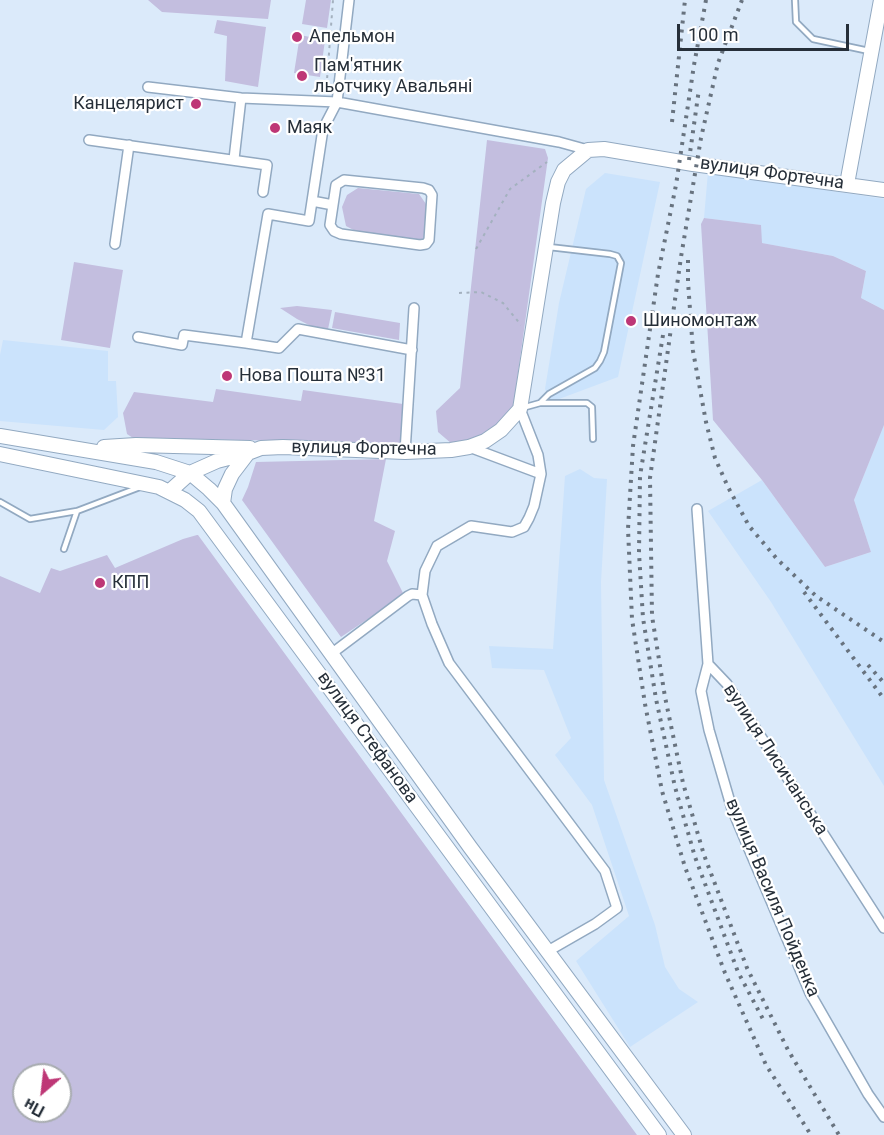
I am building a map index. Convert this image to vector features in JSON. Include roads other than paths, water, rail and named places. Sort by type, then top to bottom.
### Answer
[{"type":"main road","points":[[847,184],[871,52],[880,30],[881,0]]},
{"type":"main road","name":"вулиця Фортечна","points":[[588,150],[604,149],[693,164],[884,190]]},
{"type":"main road","points":[[520,409],[558,182],[564,170],[588,150]]},
{"type":"main road","name":"вулиця Фортечна","points":[[170,491],[190,473],[217,461],[255,450],[283,447],[405,452],[469,447],[485,441],[501,430],[520,409]]},
{"type":"main road","points":[[0,436],[156,462],[190,473]]},
{"type":"main road","points":[[79,449],[136,446],[255,450]]},
{"type":"main road","points":[[223,503],[225,489],[232,474],[255,450]]},
{"type":"main road","name":"вулиця Стефанова","points":[[0,454],[148,484],[170,491],[199,511],[659,1135]]},
{"type":"main road","name":"вулиця Стефанова","points":[[190,473],[223,503],[684,1135]]},
{"type":"street","points":[[246,343],[268,214],[309,221],[323,129],[337,102],[349,0]]},
{"type":"street","name":"вулиця Фортечна","points":[[148,87],[241,98],[337,102],[559,142],[588,150]]},
{"type":"street","points":[[234,159],[241,98]]},
{"type":"street","points":[[89,140],[267,165],[263,192]]},
{"type":"street","points":[[115,244],[129,145]]},
{"type":"street","points":[[344,180],[429,190],[432,195],[429,240],[426,244],[420,245],[342,234],[334,231],[330,225],[333,205],[336,185],[344,180]]},
{"type":"street","points":[[312,201],[333,205]]},
{"type":"street","points":[[405,452],[414,308]]},
{"type":"street","points":[[138,338],[182,345],[184,335],[279,348],[298,329],[412,350]]},
{"type":"street","points":[[520,409],[538,455],[542,474],[534,506],[524,527],[512,532],[471,526],[437,546],[425,571],[422,595],[449,663],[605,871],[617,908],[595,924],[548,951]]},
{"type":"street","points":[[469,447],[542,474]]},
{"type":"street","points":[[697,509],[708,664]]},
{"type":"street","points":[[331,654],[408,596],[422,595]]},
{"type":"street","name":"вулиця Лисичанська","points":[[708,664],[727,684],[884,928]]},
{"type":"street","name":"вулиця Василя Пойденка","points":[[708,664],[701,691],[709,730],[732,809],[810,993],[868,1094],[884,1117]]},
{"type":"lane","points":[[795,0],[796,22],[813,39],[871,52]]},
{"type":"lane","points":[[540,403],[549,394],[595,368],[600,361],[604,352],[621,262],[617,256],[610,254],[546,247]]},
{"type":"lane","points":[[520,409],[540,403],[587,404],[592,407],[593,439]]},
{"type":"lane","points":[[0,502],[30,519],[77,512],[148,484]]},
{"type":"lane","points":[[64,549],[77,512]]},
{"type":"railway","points":[[672,122],[685,0]]},
{"type":"railway","points":[[706,0],[676,185],[658,274],[633,446],[628,529],[632,619],[662,791],[685,867],[725,973],[766,1065],[811,1135]]},
{"type":"railway","points":[[742,0],[718,63],[701,138],[681,257],[650,478],[652,616],[665,697],[683,783],[704,855],[747,968],[788,1050],[839,1135]]},
{"type":"railway","points":[[689,160],[699,89]]},
{"type":"railway","points":[[688,260],[693,351],[715,458],[728,487],[749,526],[777,559],[816,596],[884,642]]},
{"type":"railway","points":[[663,335],[640,476],[639,553],[643,618],[656,699],[675,787],[695,857],[738,972],[764,1021]]},
{"type":"railway","points":[[804,592],[884,699]]},
{"type":"railway","points":[[868,665],[884,683]]},
{"type":"place","name":"Апельмон","points":[[297,37]]},
{"type":"place","name":"Пам'ятник льотчику Авальяні","points":[[302,76]]},
{"type":"place","name":"Канцелярист","points":[[196,104]]},
{"type":"place","name":"Маяк","points":[[275,128]]},
{"type":"place","name":"Шиномонтаж","points":[[631,321]]},
{"type":"place","name":"Нова Пошта №31","points":[[227,376]]},
{"type":"place","name":"КПП","points":[[100,583]]}]
